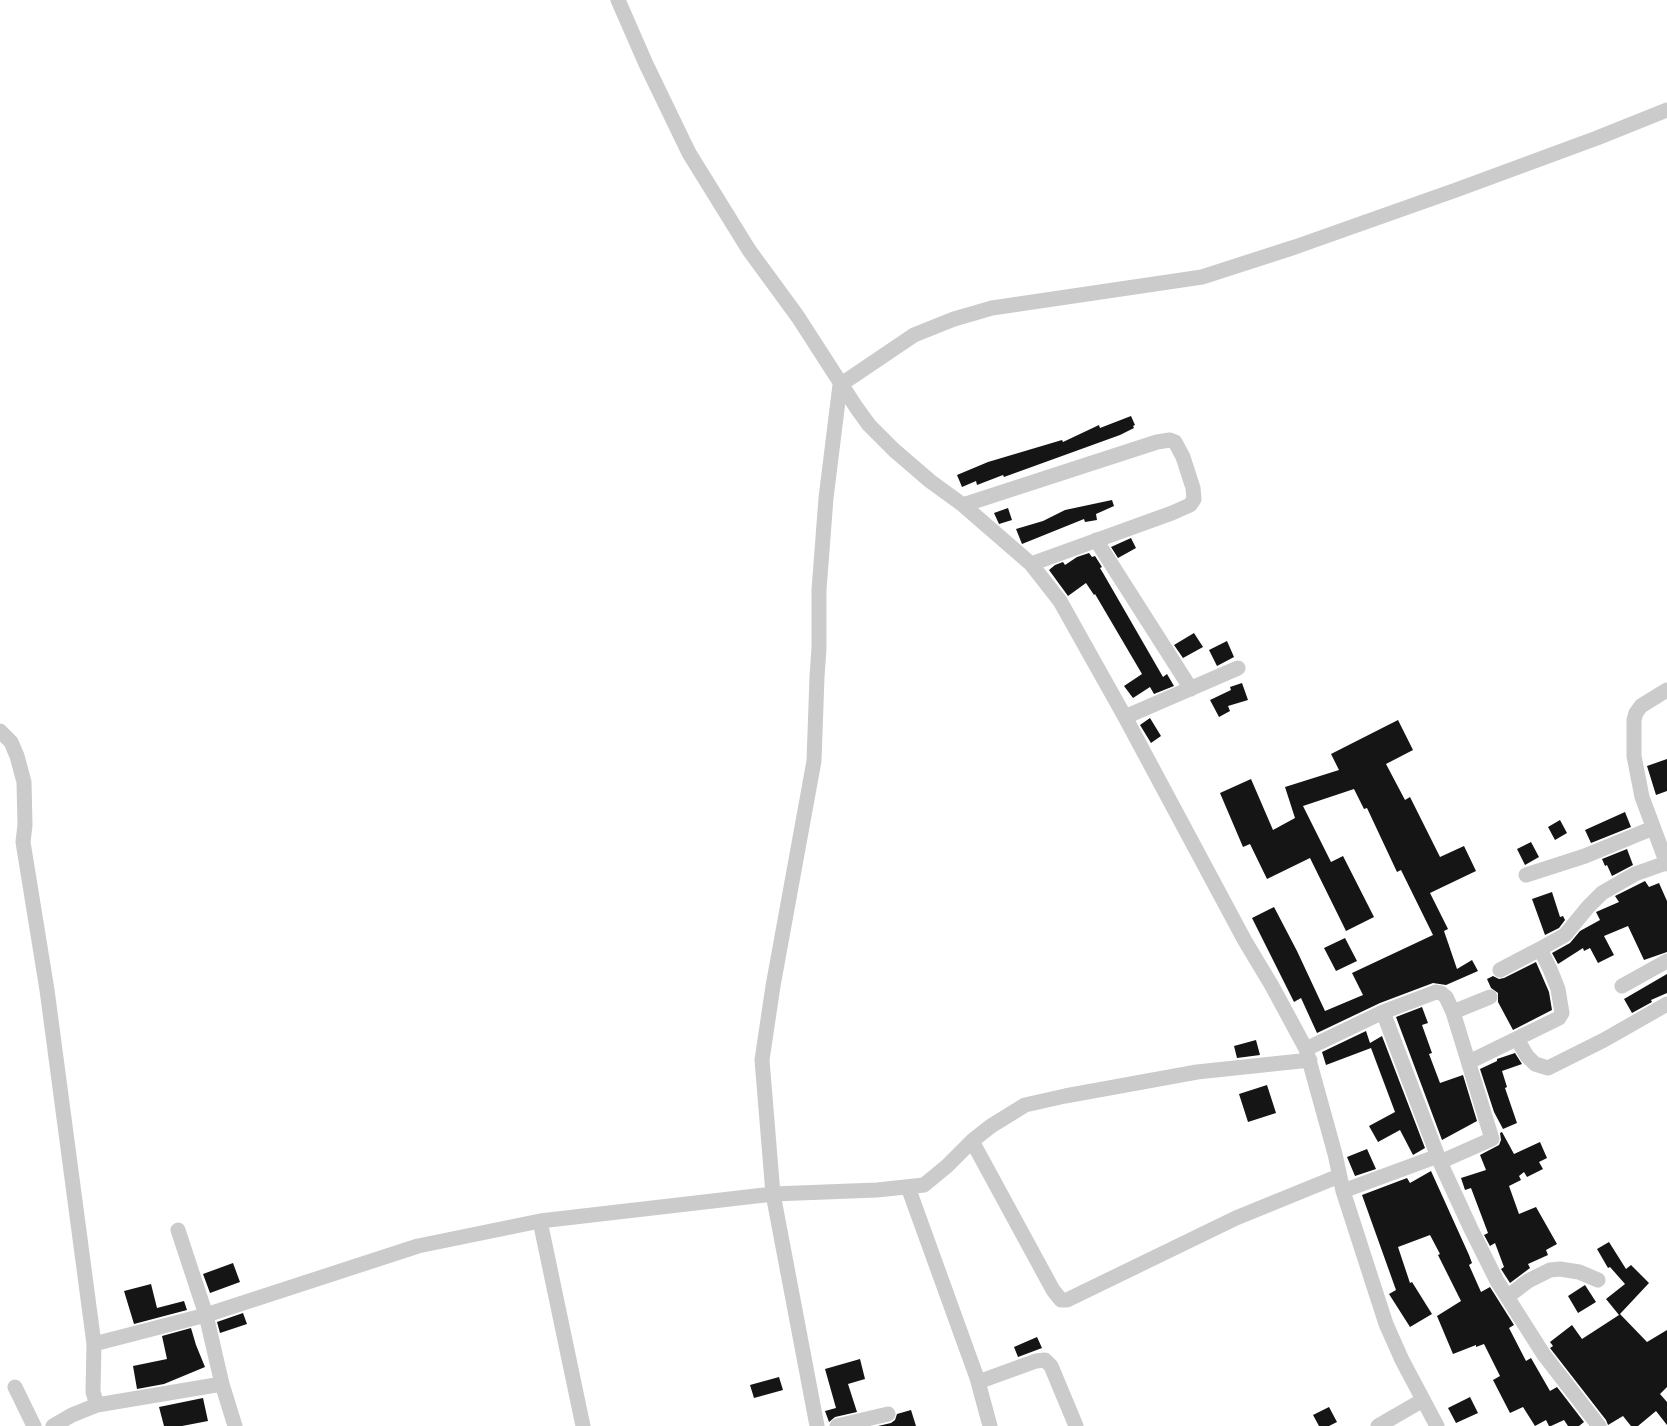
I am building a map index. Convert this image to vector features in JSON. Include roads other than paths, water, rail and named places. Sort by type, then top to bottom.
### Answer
[{"type":"street","points":[[618,0],[646,64],[689,153],[749,250],[798,317],[840,385],[869,425],[894,450],[930,481],[963,505],[1031,564],[1060,601],[1308,1055],[1343,1191],[1386,1324],[1402,1360],[1437,1426]]},
{"type":"street","points":[[817,1426],[773,1194],[762,1060],[773,986],[814,761],[816,677],[820,648],[820,580],[826,498],[840,385],[914,335],[954,319],[992,308],[1202,277],[1295,247],[1456,190],[1598,138],[1667,110]]},
{"type":"street","points":[[963,505],[1157,442],[1170,440],[1175,442],[1184,457],[1193,488],[1194,499],[1190,505],[1031,564]]},
{"type":"street","points":[[1096,540],[1191,689]]},
{"type":"street","points":[[1125,717],[1238,668]]},
{"type":"street","points":[[1500,970],[1565,935],[1594,901],[1618,883],[1653,867],[1667,864],[1642,797],[1634,756],[1634,720],[1641,706],[1667,690]]},
{"type":"street","points":[[0,731],[11,742],[24,782],[25,825],[23,842],[47,990],[94,1344],[93,1392],[97,1405]]},
{"type":"street","points":[[1526,875],[1584,856],[1653,828]]},
{"type":"street","points":[[1469,1062],[1559,1018],[1562,1013],[1558,989],[1540,949]]},
{"type":"street","points":[[1622,986],[1667,961]]},
{"type":"street","points":[[94,1344],[206,1315],[418,1246],[540,1221],[773,1194],[877,1190],[924,1185],[947,1166],[972,1140],[1025,1105],[1197,1072],[1308,1055],[1383,1012],[1436,992],[1441,993],[1446,998],[1453,1012],[1492,1139],[1343,1191]]},
{"type":"street","points":[[1453,1012],[1490,997]]},
{"type":"street","points":[[1517,1039],[1527,1056],[1535,1064],[1548,1068],[1604,1040],[1667,1004]]},
{"type":"street","points":[[1383,1012],[1439,1159],[1497,1281],[1544,1355],[1599,1426]]},
{"type":"street","points":[[972,1140],[1053,1290],[1061,1300],[1067,1300],[1236,1218],[1339,1176]]},
{"type":"street","points":[[908,1187],[978,1382],[990,1426]]},
{"type":"street","points":[[540,1221],[583,1426]]},
{"type":"street","points":[[178,1230],[206,1315],[222,1384],[235,1426]]},
{"type":"street","points":[[1507,1297],[1528,1281],[1550,1270],[1560,1269],[1579,1272],[1598,1280]]},
{"type":"street","points":[[978,1382],[1036,1361],[1045,1360],[1051,1366],[1076,1426]]},
{"type":"street","points":[[53,1426],[72,1415],[97,1405],[222,1384]]},
{"type":"street","points":[[15,1386],[34,1426]]},
{"type":"street","points":[[1378,1426],[1424,1400]]},
{"type":"street","points":[[837,1426],[888,1414]]}]
